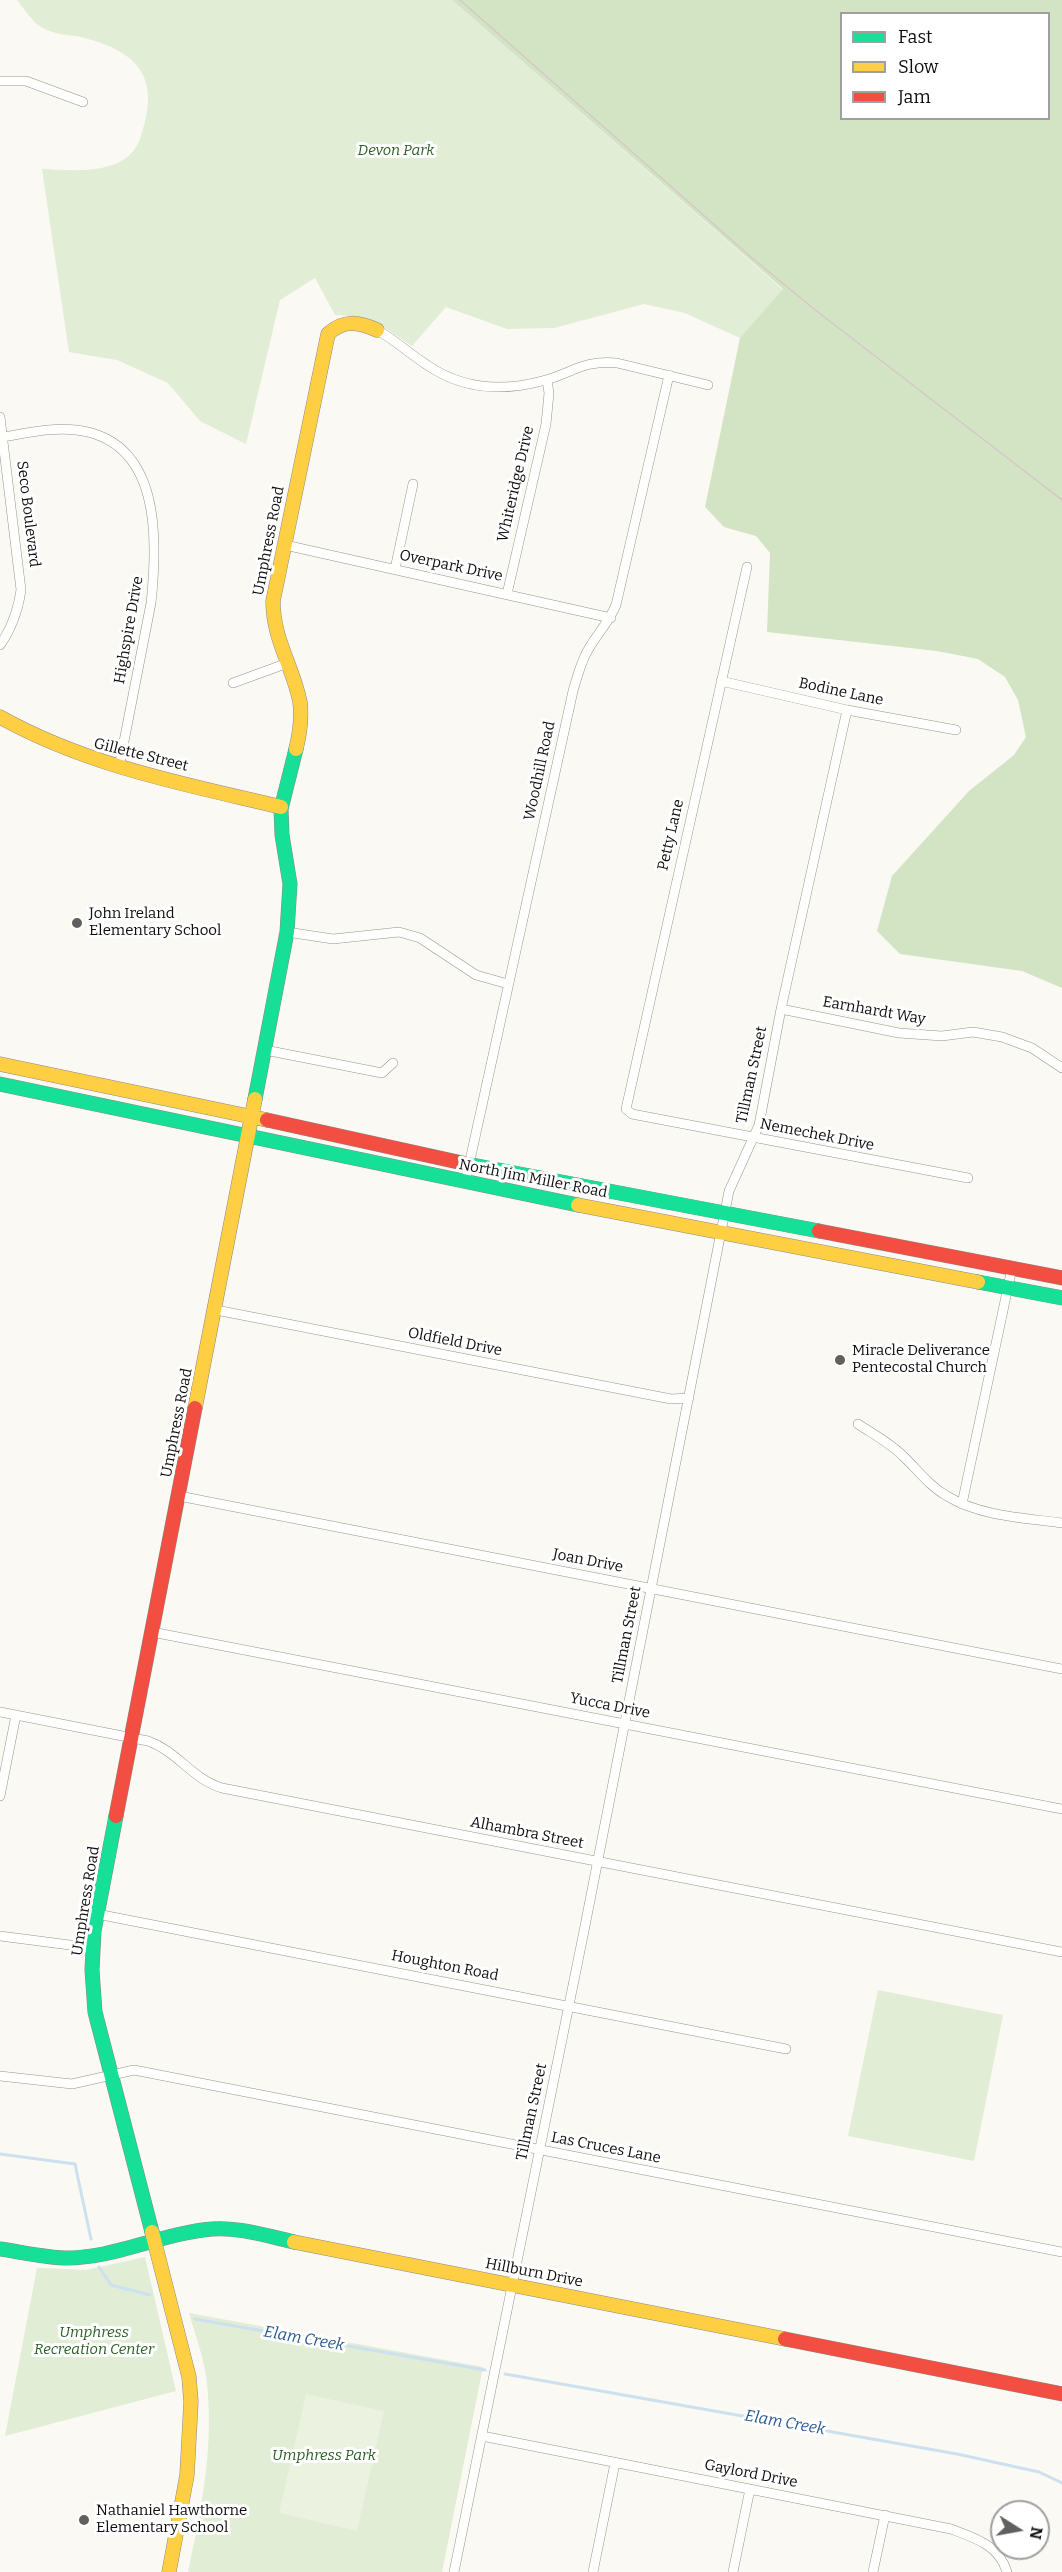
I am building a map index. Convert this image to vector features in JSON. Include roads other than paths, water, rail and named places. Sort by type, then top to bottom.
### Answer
[{"type":"street","points":[[0,81],[26,81],[83,102]]},
{"type":"street","name":"Umphress Road","points":[[169,2572],[188,2476],[192,2405],[187,2367],[110,2075],[94,2004],[93,1948],[97,1914],[216,1310],[287,932],[289,880],[281,829],[281,807],[301,714],[299,699],[285,664],[272,613],[328,334],[336,324],[348,322],[377,330]]},
{"type":"street","points":[[377,330],[441,374],[459,382],[504,388],[547,380],[576,367],[602,362],[708,385]]},
{"type":"street","name":"Woodhill Road","points":[[465,1183],[580,667],[588,649],[611,618],[616,604],[669,375]]},
{"type":"street","name":"Whiteridge Drive","points":[[507,594],[547,415],[549,393],[547,380]]},
{"type":"street","name":"Seco Boulevard","points":[[0,417],[21,590],[19,607],[0,645]]},
{"type":"street","name":"Highspire Drive","points":[[3,437],[59,429],[97,434],[122,449],[132,460],[146,486],[150,499],[154,578],[119,767]]},
{"type":"street","points":[[395,569],[413,484]]},
{"type":"street","name":"Overpark Drive","points":[[285,545],[611,618]]},
{"type":"street","name":"Petty Lane","points":[[628,1110],[627,1099],[747,567]]},
{"type":"street","points":[[233,683],[285,664]]},
{"type":"street","name":"Bodine Lane","points":[[721,681],[847,710],[956,730]]},
{"type":"street","name":"Tillman Street","points":[[454,2572],[732,1182],[759,1125],[781,1009],[847,710]]},
{"type":"street","name":"Gillette Street","points":[[0,717],[64,751],[281,807]]},
{"type":"street","points":[[287,932],[333,939],[399,932],[420,938],[476,975],[508,984]]},
{"type":"street","name":"Earnhardt Way","points":[[781,1009],[899,1033],[942,1036],[973,1032],[1002,1037],[1032,1048],[1062,1068]]},
{"type":"street","points":[[265,1050],[382,1073],[393,1063]]},
{"type":"street","name":"North Jim Miller Road","points":[[0,1064],[89,1081],[469,1164],[1062,1278]]},
{"type":"street","points":[[85,1101],[89,1081]]},
{"type":"street","name":"North Jim Miller Road","points":[[0,1084],[465,1183],[1062,1298]]},
{"type":"street","name":"Nemechek Drive","points":[[628,1110],[632,1114],[968,1178]]},
{"type":"street","points":[[962,1504],[1011,1268]]},
{"type":"street","name":"Oldfield Drive","points":[[216,1310],[670,1399],[689,1398]]},
{"type":"street","points":[[858,1424],[902,1454],[926,1481],[945,1496],[978,1509],[1062,1524]]},
{"type":"street","name":"Joan Drive","points":[[179,1496],[1062,1670]]},
{"type":"street","name":"Yucca Drive","points":[[152,1632],[1062,1809]]},
{"type":"street","name":"Alhambra Street","points":[[0,1712],[159,1745],[177,1757],[194,1775],[222,1788],[1062,1952]]},
{"type":"street","points":[[0,1796],[16,1715]]},
{"type":"street","name":"Houghton Road","points":[[97,1914],[786,2049]]},
{"type":"street","points":[[0,1936],[93,1948]]},
{"type":"street","name":"Las Cruces Lane","points":[[0,2076],[72,2084],[134,2070],[1062,2252]]},
{"type":"street","name":"Hillburn Drive","points":[[0,2249],[64,2258],[101,2254],[181,2234],[214,2229],[246,2232],[1062,2394]]},
{"type":"street","name":"Gaylord Drive","points":[[482,2436],[951,2529],[986,2542],[1004,2561],[1007,2572]]},
{"type":"street","points":[[593,2572],[615,2463]]},
{"type":"street","points":[[733,2572],[750,2489]]},
{"type":"street","points":[[873,2572],[885,2515]]},
{"type":"waterway","name":"Elam Creek","points":[[0,2154],[75,2164],[91,2239]]},
{"type":"waterway","name":"Elam Creek","points":[[99,2267],[111,2285],[150,2295]]},
{"type":"waterway","name":"Elam Creek","points":[[195,2319],[485,2370]]},
{"type":"waterway","name":"Elam Creek","points":[[505,2374],[957,2454],[1039,2472],[1062,2483]]},
{"type":"tram line","points":[[460,0],[752,258],[814,309],[1062,500]]},
{"type":"place","name":"John Ireland Elementary School","points":[[77,923]]},
{"type":"place","name":"Miracle Deliverance Pentecostal Church","points":[[840,1360]]},
{"type":"place","name":"Nathaniel Hawthorne Elementary School","points":[[84,2520]]},
{"type":"park label","name":"Devon Park","points":[[396,151]]},
{"type":"park label","name":"Umphress Recreation Center","points":[[94,2342]]},
{"type":"park label","name":"Umphress Park","points":[[324,2456]]}]
